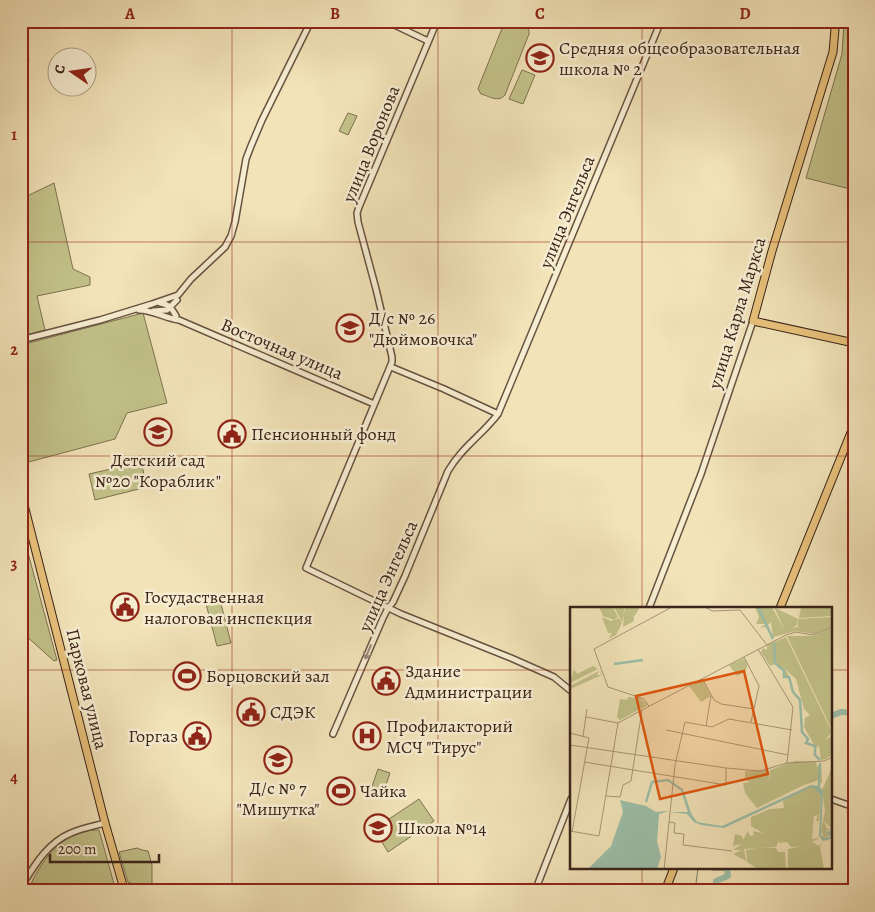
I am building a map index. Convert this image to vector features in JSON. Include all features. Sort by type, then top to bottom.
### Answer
[{"type":"main road","name":"улица Карла Маркса","points":[[753,321],[772,251],[833,52],[835,21]]},
{"type":"main road","points":[[753,321],[854,343]]},
{"type":"main road","points":[[780,607],[854,425]]},
{"type":"main road","name":"Парковая улица","points":[[21,494],[105,823],[126,890]]},
{"type":"main road","points":[[665,891],[673,870]]},
{"type":"street","points":[[134,310],[163,311],[170,307],[191,280],[224,247],[231,236],[236,222],[246,159],[262,120],[311,21]]},
{"type":"street","points":[[386,21],[428,41]]},
{"type":"street","name":"улица Воронова","points":[[388,608],[306,568],[391,367],[392,356],[357,213],[372,173],[437,21]]},
{"type":"street","name":"улица Энгельса","points":[[333,734],[388,608],[393,602],[405,576],[448,471],[456,458],[498,414],[660,21]]},
{"type":"street","points":[[21,340],[178,298]]},
{"type":"street","points":[[175,318],[178,298]]},
{"type":"street","points":[[165,301],[175,318]]},
{"type":"street","points":[[165,301],[162,306],[163,311],[166,316],[175,318]]},
{"type":"street","name":"Восточная улица","points":[[148,311],[175,318],[374,404]]},
{"type":"street","name":"улица Карла Маркса","points":[[649,607],[701,474],[753,321]]},
{"type":"street","points":[[391,367],[498,414]]},
{"type":"street","points":[[388,608],[554,677],[570,690]]},
{"type":"street","points":[[832,798],[854,806]]},
{"type":"street","points":[[534,891],[570,801]]},
{"type":"street","points":[[21,887],[44,853],[55,842],[70,833],[105,823]]},
{"type":"shaded area","points":[[506,21],[524,26],[529,30],[529,34],[505,95],[496,99],[481,94],[478,89]]},
{"type":"shaded area","points":[[844,21],[854,21],[854,190],[806,178],[842,54]]},
{"type":"shaded area","points":[[21,31],[29,61],[21,63]]},
{"type":"shaded area","points":[[522,70],[535,75],[523,104],[509,99]]},
{"type":"shaded area","points":[[348,113],[357,116],[348,135],[339,131]]},
{"type":"shaded area","points":[[54,183],[73,269],[90,277],[90,285],[37,296],[45,330],[26,335],[21,312],[21,272],[23,272],[21,265],[21,198]]},
{"type":"shaded area","points":[[143,313],[167,403],[127,413],[115,439],[21,464],[21,345]]},
{"type":"shaded area","points":[[141,462],[147,487],[95,500],[89,474]]},
{"type":"shaded area","points":[[28,553],[57,660],[54,661],[24,634],[21,636],[21,555]]},
{"type":"shaded area","points":[[220,600],[231,643],[217,646],[206,604]]},
{"type":"shaded area","points":[[378,769],[390,773],[381,799],[369,795]]},
{"type":"shaded area","points":[[419,799],[434,821],[388,852],[374,829]]},
{"type":"shaded area","points":[[91,830],[99,830],[116,891],[28,891],[35,875],[51,852],[74,835]]},
{"type":"shaded area","points":[[137,848],[148,851],[152,865],[152,891],[128,882],[119,852]]},
{"type":"waterway","points":[[832,716],[841,712],[854,713]]},
{"type":"waterway","points":[[695,891],[698,870]]},
{"type":"waterway","points":[[712,870],[727,870]]},
{"type":"waterway","points":[[716,891],[716,881],[728,876],[727,870]]},
{"type":"place","name":"Средняя общеобразовательная школа № 2","points":[[540,58]]},
{"type":"place","name":"Д/с № 26 \"Дюймовочка\"","points":[[350,328]]},
{"type":"place","name":"Детский сад №20 \"Кораблик\"","points":[[158,432]]},
{"type":"place","name":"Пенсионный фонд","points":[[232,434]]},
{"type":"place","name":"Госудаственная налоговая инспекция","points":[[125,607]]},
{"type":"place","name":"Борцовский зал","points":[[187,676]]},
{"type":"place","name":"Здание Администрации","points":[[386,681]]},
{"type":"place","name":"СДЭК","points":[[251,712]]},
{"type":"place","name":"Горгаз","points":[[197,736]]},
{"type":"place","name":"Профилакторий МСЧ \"Тирус\"","points":[[367,736]]},
{"type":"place","name":"Д/с № 7 \"Мишутка\"","points":[[278,760]]},
{"type":"place","name":"Чайка","points":[[341,791]]},
{"type":"place","name":"Школа №14","points":[[378,828]]}]
